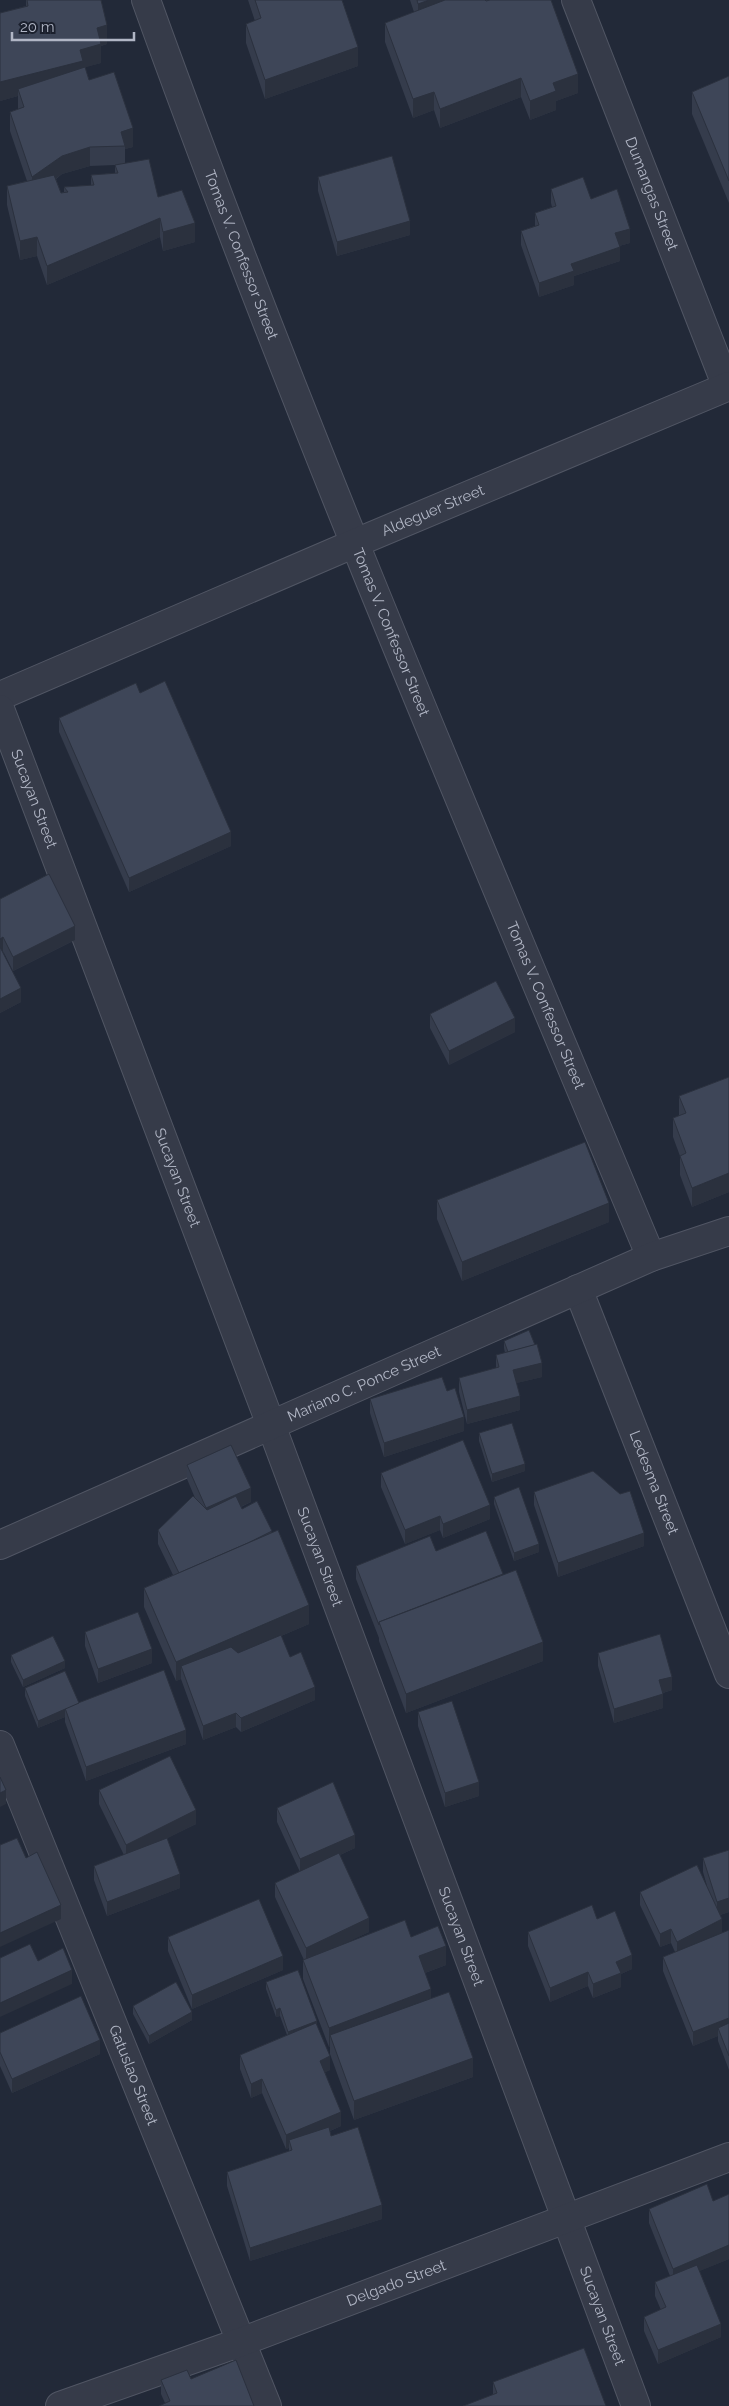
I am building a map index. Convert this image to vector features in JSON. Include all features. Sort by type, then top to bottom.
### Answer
[{"type":"street","name":"Tomas V. Confessor Street","points":[[146,0],[247,272],[353,544],[651,1258]]},
{"type":"street","name":"Dumangas Street","points":[[576,0],[728,386]]},
{"type":"street","name":"Aldeguer Street","points":[[0,696],[353,544],[728,386]]},
{"type":"street","name":"Sucayan Street","points":[[0,709],[271,1425],[636,2406]]},
{"type":"street","name":"Mariano C. Ponce Street","points":[[0,1545],[578,1289],[651,1258],[729,1230]]},
{"type":"street","name":"Ledesma Street","points":[[578,1289],[729,1674]]},
{"type":"street","name":"Gatuslao Street","points":[[0,1744],[267,2406]]},
{"type":"street","name":"Delgado Street","points":[[60,2406],[241,2342],[729,2157]]},
{"type":"building","points":[[27,0],[101,0],[107,25],[97,28],[101,44],[80,50],[83,61],[0,82],[0,13],[28,6]]},
{"type":"building","points":[[255,0],[342,0],[358,47],[265,80],[246,24],[261,18]]},
{"type":"building","points":[[417,0],[429,0],[418,4]]},
{"type":"building","points":[[445,0],[551,0],[578,74],[553,83],[556,91],[530,101],[521,78],[440,109],[434,92],[413,99],[385,23]]},
{"type":"building","points":[[85,67],[89,80],[114,72],[133,128],[121,132],[125,146],[90,147],[62,156],[32,177],[10,112],[24,107],[18,89]]},
{"type":"building","points":[[729,76],[729,181],[692,92]]},
{"type":"building","points":[[392,156],[410,221],[337,242],[318,177]]},
{"type":"building","points":[[149,159],[158,197],[182,190],[195,223],[163,232],[160,218],[47,266],[37,237],[20,241],[7,186],[54,175],[61,193],[68,192],[64,187],[94,185],[91,175],[118,173],[115,165]]},
{"type":"building","points":[[583,177],[591,199],[617,189],[630,229],[615,233],[620,247],[571,264],[574,271],[539,283],[521,231],[539,225],[535,213],[556,206],[551,189]]},
{"type":"building","points":[[165,681],[231,832],[129,878],[59,718],[136,683],[140,693]]},
{"type":"building","points":[[49,874],[75,926],[13,957],[3,937],[0,939],[0,899]]},
{"type":"building","points":[[0,947],[21,988],[0,999]]},
{"type":"building","points":[[496,981],[515,1018],[449,1051],[430,1014]]},
{"type":"building","points":[[729,1077],[729,1173],[692,1188],[680,1156],[686,1153],[673,1118],[686,1113],[679,1096]]},
{"type":"building","points":[[585,1142],[609,1203],[462,1262],[437,1200]]},
{"type":"building","points":[[529,1330],[535,1345],[508,1352],[504,1341]]},
{"type":"building","points":[[537,1344],[542,1363],[513,1370],[520,1396],[467,1410],[459,1378],[499,1367],[496,1355]]},
{"type":"building","points":[[442,1377],[447,1391],[455,1388],[464,1417],[384,1443],[370,1399]]},
{"type":"building","points":[[512,1423],[525,1464],[492,1474],[479,1433]]},
{"type":"building","points":[[463,1440],[490,1505],[443,1524],[440,1516],[405,1530],[381,1473]]},
{"type":"building","points":[[231,1445],[251,1488],[206,1508],[187,1465]]},
{"type":"building","points":[[593,1471],[620,1494],[630,1491],[644,1533],[558,1563],[534,1492]]},
{"type":"building","points":[[519,1487],[539,1544],[514,1553],[494,1497]]},
{"type":"building","points":[[193,1496],[207,1510],[236,1496],[242,1509],[257,1501],[272,1531],[179,1573],[158,1530]]},
{"type":"building","points":[[278,1530],[309,1605],[176,1662],[144,1588]]},
{"type":"building","points":[[486,1531],[503,1574],[379,1622],[379,1625],[356,1566],[430,1536],[436,1551]]},
{"type":"building","points":[[516,1570],[543,1642],[406,1694],[379,1622]]},
{"type":"building","points":[[138,1612],[152,1649],[98,1669],[85,1632]]},
{"type":"building","points":[[660,1634],[672,1677],[659,1680],[663,1694],[614,1709],[598,1653]]},
{"type":"building","points":[[281,1635],[290,1657],[301,1652],[315,1687],[241,1718],[236,1713],[203,1726],[181,1666],[231,1647],[238,1653]]},
{"type":"building","points":[[53,1636],[65,1661],[23,1680],[11,1655]]},
{"type":"building","points":[[164,1670],[186,1730],[86,1767],[65,1708]]},
{"type":"building","points":[[65,1671],[79,1703],[38,1721],[25,1688]]},
{"type":"building","points":[[452,1701],[479,1782],[445,1793],[418,1712]]},
{"type":"building","points":[[170,1756],[196,1810],[126,1845],[99,1790]]},
{"type":"building","points":[[0,1777],[6,1790],[0,1793]]},
{"type":"building","points":[[333,1782],[355,1835],[300,1859],[277,1808]]},
{"type":"building","points":[[17,1838],[26,1858],[37,1852],[61,1905],[0,1933],[0,1845]]},
{"type":"building","points":[[167,1838],[180,1874],[107,1902],[94,1866]]},
{"type":"building","points":[[729,1850],[729,1898],[717,1902],[703,1858]]},
{"type":"building","points":[[339,1853],[369,1918],[306,1948],[275,1883]]},
{"type":"building","points":[[697,1865],[722,1919],[677,1942],[671,1929],[660,1934],[640,1892]]},
{"type":"building","points":[[259,1899],[283,1956],[192,1995],[168,1937]]},
{"type":"building","points":[[592,1905],[597,1919],[615,1911],[632,1955],[616,1962],[621,1973],[593,1984],[588,1972],[550,1988],[528,1932]]},
{"type":"building","points":[[405,1920],[411,1937],[438,1926],[446,1946],[419,1956],[431,1989],[329,2028],[303,1960]]},
{"type":"building","points":[[729,1930],[729,2018],[693,2032],[663,1957]]},
{"type":"building","points":[[30,1944],[38,1961],[63,1948],[72,1970],[0,2003],[0,1958]]},
{"type":"building","points":[[298,1970],[317,2021],[288,2032],[280,2008],[276,2010],[266,1982]]},
{"type":"building","points":[[176,1982],[192,2012],[149,2036],[133,2006]]},
{"type":"building","points":[[449,1992],[473,2058],[354,2101],[330,2035]]},
{"type":"building","points":[[81,1996],[100,2040],[12,2079],[0,2052],[0,2033]]},
{"type":"building","points":[[316,2023],[330,2056],[320,2061],[341,2112],[286,2135],[262,2079],[251,2084],[240,2055]]},
{"type":"building","points":[[729,2023],[729,2056],[718,2028]]},
{"type":"building","points":[[329,2127],[331,2136],[358,2127],[382,2205],[250,2248],[227,2172],[292,2150],[289,2140]]},
{"type":"building","points":[[707,2184],[713,2201],[729,2194],[729,2245],[673,2269],[649,2209]]},
{"type":"building","points":[[697,2265],[721,2324],[658,2350],[644,2317],[666,2307],[655,2282]]},
{"type":"building","points":[[584,2348],[606,2406],[463,2406],[497,2393],[493,2382]]},
{"type":"building","points":[[236,2360],[254,2406],[159,2406],[170,2401],[161,2380],[187,2370],[191,2379]]}]
